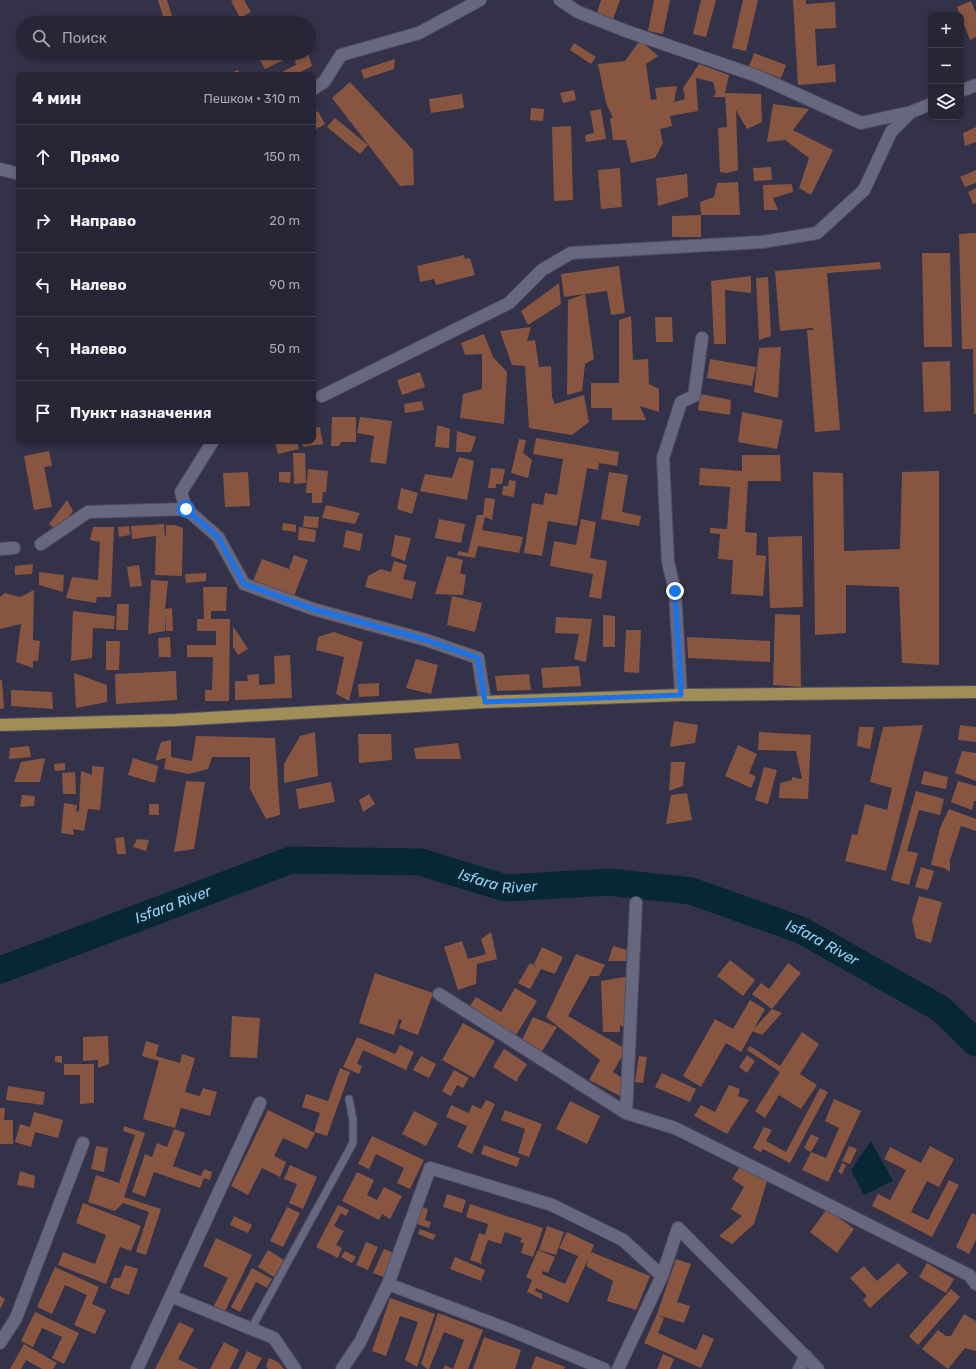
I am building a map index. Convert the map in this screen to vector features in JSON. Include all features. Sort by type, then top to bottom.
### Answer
[{"type":"main road","points":[[0,725],[176,720],[485,702],[681,695],[976,692]]},
{"type":"street","points":[[316,87],[324,82],[341,55],[419,33],[480,0]]},
{"type":"street","points":[[560,0],[578,12],[626,31],[757,76],[861,123],[910,112],[928,105]]},
{"type":"street","points":[[964,90],[976,85]]},
{"type":"street","points":[[322,396],[509,303],[542,270],[571,252],[762,242],[817,233],[864,190],[892,132],[910,112]]},
{"type":"street","points":[[0,169],[16,173]]},
{"type":"street","points":[[681,695],[675,591],[668,562],[663,458],[681,402],[694,396],[702,338]]},
{"type":"street","points":[[211,444],[181,492],[186,509],[218,537],[244,584],[313,609],[426,640],[478,658],[485,702]]},
{"type":"street","points":[[41,544],[88,512],[186,509]]},
{"type":"street","points":[[0,549],[14,548]]},
{"type":"street","points":[[626,1113],[636,904]]},
{"type":"street","points":[[440,994],[626,1113],[675,1128],[969,1275],[976,1284]]},
{"type":"street","points":[[137,1369],[260,1103]]},
{"type":"street","points":[[0,1343],[16,1318],[83,1143]]},
{"type":"street","points":[[342,1369],[360,1342],[388,1284],[430,1168],[552,1205],[624,1240],[662,1276]]},
{"type":"street","points":[[618,1369],[662,1276],[678,1228],[818,1369]]},
{"type":"street","points":[[388,1284],[505,1328],[604,1369]]},
{"type":"street","points":[[171,1296],[274,1338],[295,1369]]},
{"type":"street","points":[[799,1369],[806,1356]]},
{"type":"lane","points":[[251,1329],[353,1143],[353,1120],[349,1099]]},
{"type":"water","points":[[871,1141],[893,1181],[864,1195],[851,1170]]},
{"type":"building","points":[[158,0],[167,0],[172,16],[163,16]]},
{"type":"building","points":[[244,0],[251,12],[244,16],[239,16],[231,1]]},
{"type":"building","points":[[601,0],[620,0],[612,22],[596,16]]},
{"type":"building","points":[[654,0],[670,0],[663,34],[648,31]]},
{"type":"building","points":[[701,0],[716,0],[706,37],[693,34]]},
{"type":"building","points":[[743,0],[758,0],[746,51],[732,48]]},
{"type":"building","points":[[793,0],[806,0],[806,4],[835,2],[836,28],[815,29],[817,66],[835,64],[836,82],[798,85]]},
{"type":"building","points":[[971,1],[976,13],[976,37],[970,40],[964,25],[964,12],[959,12],[957,7]]},
{"type":"building","points":[[640,40],[658,56],[646,64],[651,100],[657,99],[655,88],[677,86],[674,102],[685,99],[683,88],[699,64],[729,75],[725,97],[713,97],[716,93],[713,82],[696,78],[698,111],[670,116],[672,126],[660,129],[663,143],[655,158],[631,163],[626,140],[613,140],[610,118],[613,118],[606,103],[598,64],[625,61]]},
{"type":"building","points":[[574,43],[596,57],[591,64],[570,50]]},
{"type":"building","points":[[754,53],[786,65],[781,78],[749,67]]},
{"type":"building","points":[[395,59],[394,69],[364,79],[361,70]]},
{"type":"building","points":[[260,60],[284,60],[265,69]]},
{"type":"building","points":[[295,60],[310,60],[312,66],[301,72],[282,72],[296,65]]},
{"type":"building","points":[[350,82],[413,150],[414,185],[400,186],[332,98]]},
{"type":"building","points":[[574,90],[576,100],[563,103],[560,93]]},
{"type":"building","points":[[725,93],[761,94],[762,122],[747,129],[736,110],[738,170],[727,173],[720,172],[718,128],[727,127]]},
{"type":"building","points":[[462,94],[464,108],[431,113],[429,99]]},
{"type":"building","points":[[773,104],[809,109],[793,130],[833,150],[811,195],[799,188],[809,158],[785,140],[767,142]]},
{"type":"building","points":[[531,108],[544,109],[543,121],[530,120]]},
{"type":"building","points":[[601,109],[606,139],[586,142],[585,135],[594,133],[590,111]]},
{"type":"building","points":[[318,111],[325,124],[316,129],[316,112]]},
{"type":"building","points":[[335,118],[368,145],[360,154],[327,127]]},
{"type":"building","points":[[571,126],[573,200],[554,201],[552,127]]},
{"type":"building","points":[[976,127],[976,142],[965,146],[963,133]]},
{"type":"building","points":[[771,167],[772,180],[754,181],[753,168]]},
{"type":"building","points":[[620,168],[622,207],[601,209],[598,170]]},
{"type":"building","points":[[976,170],[976,183],[965,187],[960,177]]},
{"type":"building","points":[[687,174],[688,197],[658,206],[656,178]]},
{"type":"building","points":[[738,182],[740,215],[701,215],[700,202],[714,197],[717,183]]},
{"type":"building","points":[[792,184],[793,192],[773,198],[778,210],[764,210],[763,185]]},
{"type":"building","points":[[976,188],[976,203],[973,204],[968,192]]},
{"type":"building","points":[[701,215],[701,237],[672,237],[672,216]]},
{"type":"building","points":[[976,233],[976,414],[974,414],[973,349],[962,349],[959,234]]},
{"type":"building","points":[[922,253],[950,253],[952,347],[924,347]]},
{"type":"building","points":[[464,255],[465,259],[470,258],[475,275],[436,285],[434,279],[420,282],[417,266]]},
{"type":"building","points":[[880,262],[881,269],[827,273],[840,430],[815,432],[807,330],[813,330],[813,328],[780,331],[775,271]]},
{"type":"building","points":[[619,266],[625,313],[611,315],[607,291],[564,297],[561,274]]},
{"type":"building","points":[[751,276],[751,293],[725,290],[726,344],[714,344],[711,281]]},
{"type":"building","points":[[768,277],[771,336],[759,340],[756,278]]},
{"type":"building","points":[[559,283],[561,304],[528,325],[521,311]]},
{"type":"building","points":[[585,294],[594,359],[585,364],[582,391],[567,395],[568,300]]},
{"type":"building","points":[[631,316],[633,360],[648,359],[649,384],[659,389],[659,412],[640,406],[646,420],[612,420],[612,408],[591,408],[591,383],[619,383],[619,320]]},
{"type":"building","points":[[655,317],[672,317],[673,342],[656,342]]},
{"type":"building","points":[[531,327],[527,341],[535,340],[539,367],[551,366],[552,397],[555,404],[584,395],[589,422],[572,435],[529,428],[525,366],[512,365],[500,331]]},
{"type":"building","points":[[484,334],[493,357],[507,372],[504,424],[460,418],[463,394],[482,389],[482,354],[465,355],[461,343]]},
{"type":"building","points":[[781,347],[778,398],[754,392],[759,348]]},
{"type":"building","points":[[710,359],[756,367],[752,386],[707,378]]},
{"type":"building","points":[[950,361],[951,411],[924,412],[922,362]]},
{"type":"building","points":[[420,372],[425,387],[402,395],[397,380]]},
{"type":"building","points":[[700,394],[731,400],[730,415],[698,410]]},
{"type":"building","points":[[422,401],[424,410],[405,413],[404,404]]},
{"type":"building","points":[[742,412],[783,420],[777,449],[738,442]]},
{"type":"building","points":[[332,417],[356,417],[356,442],[341,442],[339,446],[331,446]]},
{"type":"building","points":[[360,417],[392,421],[386,464],[370,462],[374,436],[357,433]]},
{"type":"building","points":[[437,425],[450,429],[449,448],[435,447]]},
{"type":"building","points":[[320,427],[323,444],[303,447],[302,444],[316,444],[316,428]]},
{"type":"building","points":[[457,431],[476,437],[471,452],[456,452]]},
{"type":"building","points":[[536,438],[619,452],[617,466],[599,463],[598,470],[587,468],[577,526],[548,521],[542,556],[524,553],[532,503],[543,505],[545,493],[557,495],[563,459],[533,454]]},
{"type":"building","points":[[519,439],[526,440],[523,453],[532,460],[528,478],[511,473]]},
{"type":"building","points":[[276,444],[298,444],[299,449],[278,454]]},
{"type":"building","points":[[49,451],[52,466],[44,467],[52,507],[34,510],[24,456]]},
{"type":"building","points":[[293,453],[305,453],[306,483],[294,484]]},
{"type":"building","points":[[742,455],[780,455],[781,481],[748,481],[745,532],[757,533],[756,555],[766,556],[763,596],[731,594],[733,560],[718,559],[720,534],[710,533],[710,528],[727,529],[730,487],[699,485],[700,468],[742,471]]},
{"type":"building","points":[[459,457],[474,461],[467,500],[420,491],[425,474],[452,478]]},
{"type":"building","points":[[491,468],[505,469],[502,484],[496,484],[496,488],[488,488]]},
{"type":"building","points":[[308,469],[328,471],[326,492],[323,492],[322,503],[312,503],[312,493],[306,493]]},
{"type":"building","points":[[939,471],[939,665],[902,663],[899,587],[846,585],[846,633],[815,635],[813,472],[843,473],[844,551],[900,549],[902,472]]},
{"type":"building","points":[[248,472],[250,506],[225,507],[223,473]]},
{"type":"building","points":[[279,472],[291,472],[290,483],[279,482]]},
{"type":"building","points":[[609,472],[628,475],[622,512],[641,516],[639,526],[601,519]]},
{"type":"building","points":[[509,480],[516,481],[514,497],[502,495],[503,486],[508,486]]},
{"type":"building","points":[[401,488],[418,493],[412,514],[397,509]]},
{"type":"building","points":[[485,498],[495,499],[492,520],[485,517],[482,530],[523,537],[519,553],[478,546],[475,558],[457,555],[459,551],[468,553],[477,515],[483,515]]},
{"type":"building","points":[[67,500],[73,511],[58,531],[49,524]]},
{"type":"building","points":[[326,505],[360,513],[355,524],[322,518]]},
{"type":"building","points":[[304,516],[319,517],[318,528],[303,527]]},
{"type":"building","points":[[439,519],[465,524],[461,543],[435,538]]},
{"type":"building","points":[[581,519],[596,522],[590,558],[607,561],[601,599],[589,597],[593,574],[550,566],[554,541],[576,545]]},
{"type":"building","points":[[283,523],[296,525],[296,532],[282,530]]},
{"type":"building","points":[[164,524],[165,536],[166,525],[175,525],[183,528],[182,576],[155,575],[156,536],[132,539],[131,526]]},
{"type":"building","points":[[129,526],[130,535],[119,537],[118,527]]},
{"type":"building","points":[[93,527],[114,527],[111,597],[97,597],[96,603],[66,598],[72,577],[98,580],[100,542],[90,540]]},
{"type":"building","points":[[299,527],[316,530],[315,542],[298,540]]},
{"type":"building","points":[[346,530],[363,534],[360,551],[343,547]]},
{"type":"building","points":[[395,535],[411,538],[405,561],[391,556]]},
{"type":"building","points":[[802,536],[803,607],[770,608],[768,537]]},
{"type":"building","points":[[294,555],[308,560],[294,596],[253,581],[262,559],[289,569]]},
{"type":"building","points":[[447,556],[463,560],[460,573],[466,575],[463,595],[435,594]]},
{"type":"building","points":[[394,561],[407,565],[403,579],[416,582],[412,599],[365,587],[368,576],[381,569],[391,572]]},
{"type":"building","points":[[33,564],[32,574],[15,575],[15,566]]},
{"type":"building","points":[[139,565],[142,586],[130,587],[127,567]]},
{"type":"building","points":[[39,572],[64,575],[63,592],[39,585]]},
{"type":"building","points":[[206,573],[206,581],[186,583],[185,574]]},
{"type":"building","points":[[151,580],[168,581],[165,609],[172,608],[173,631],[166,631],[165,615],[165,631],[148,634]]},
{"type":"building","points":[[203,587],[227,587],[226,611],[211,611],[211,619],[230,619],[229,701],[205,701],[205,690],[212,690],[213,657],[187,657],[187,645],[216,645],[216,631],[197,631],[197,619],[204,619]]},
{"type":"building","points":[[34,590],[33,640],[40,641],[38,661],[33,661],[33,668],[16,662],[21,624],[0,629],[0,597],[5,593],[20,597]]},
{"type":"building","points":[[452,596],[482,603],[475,632],[447,625]]},
{"type":"building","points":[[117,604],[129,604],[128,630],[116,630]]},
{"type":"building","points":[[73,611],[115,616],[114,629],[93,628],[92,658],[71,661]]},
{"type":"building","points":[[775,614],[800,615],[801,687],[773,685]]},
{"type":"building","points":[[603,615],[615,616],[615,647],[603,647]]},
{"type":"building","points":[[556,617],[592,619],[586,662],[574,659],[579,634],[555,633]]},
{"type":"building","points":[[233,626],[248,649],[238,655],[233,647]]},
{"type":"building","points":[[626,630],[641,630],[639,673],[624,672]]},
{"type":"building","points":[[334,632],[363,642],[349,701],[336,694],[344,657],[316,650],[318,637]]},
{"type":"building","points":[[170,637],[171,657],[159,657],[158,638]]},
{"type":"building","points":[[687,637],[770,641],[770,662],[688,658]]},
{"type":"building","points":[[106,641],[120,641],[119,670],[106,670]]},
{"type":"building","points":[[290,655],[292,698],[235,700],[235,681],[248,681],[247,675],[259,674],[259,685],[275,684],[274,656]]},
{"type":"building","points":[[416,659],[438,665],[431,694],[406,688]]},
{"type":"building","points":[[579,666],[581,686],[543,688],[541,668]]},
{"type":"building","points":[[176,671],[177,700],[116,704],[115,674]]},
{"type":"building","points":[[74,673],[107,685],[107,702],[76,708]]},
{"type":"building","points":[[529,674],[531,690],[497,691],[495,676]]},
{"type":"building","points":[[0,680],[2,680],[4,708],[0,709]]},
{"type":"building","points":[[379,683],[379,696],[359,697],[358,684]]},
{"type":"building","points":[[11,690],[52,692],[53,709],[11,706]]},
{"type":"building","points":[[674,721],[698,725],[695,743],[670,747]]},
{"type":"building","points":[[923,725],[886,871],[845,861],[852,834],[857,835],[865,804],[887,810],[892,788],[870,782],[883,727]]},
{"type":"building","points":[[960,725],[976,727],[976,742],[958,740]]},
{"type":"building","points":[[859,727],[874,727],[870,749],[857,746]]},
{"type":"building","points":[[315,732],[318,776],[284,783],[284,764],[300,736]]},
{"type":"building","points":[[759,732],[811,735],[808,799],[779,798],[780,783],[792,780],[792,777],[802,779],[796,751],[758,750]]},
{"type":"building","points":[[358,734],[391,734],[392,760],[359,763]]},
{"type":"building","points":[[196,736],[275,738],[280,815],[266,819],[250,789],[250,757],[212,757],[208,769],[189,774],[164,769],[166,758],[155,761],[161,742],[171,740],[171,757],[192,761]]},
{"type":"building","points":[[458,743],[461,759],[416,759],[414,748]]},
{"type":"building","points":[[738,745],[757,754],[749,773],[756,777],[751,788],[725,776]]},
{"type":"building","points":[[29,746],[31,757],[9,759],[10,748]]},
{"type":"building","points":[[962,751],[976,753],[976,781],[955,773]]},
{"type":"building","points":[[45,758],[40,782],[14,782],[21,762]]},
{"type":"building","points":[[133,758],[158,766],[155,783],[128,775]]},
{"type":"building","points":[[671,762],[685,762],[683,786],[669,791]]},
{"type":"building","points":[[65,763],[65,770],[55,771],[54,764]]},
{"type":"building","points":[[92,766],[104,767],[100,810],[88,809],[84,831],[73,829],[74,835],[61,833],[64,803],[77,805],[76,812],[79,811],[81,771],[92,775]]},
{"type":"building","points":[[764,767],[777,770],[768,804],[755,800]]},
{"type":"building","points":[[924,771],[948,777],[946,789],[921,784]]},
{"type":"building","points":[[75,772],[76,794],[63,794],[62,773]]},
{"type":"building","points":[[186,781],[205,782],[194,849],[174,852]]},
{"type":"building","points":[[958,781],[976,786],[976,801],[974,801],[972,810],[951,802]]},
{"type":"building","points":[[331,782],[335,802],[299,809],[296,789]]},
{"type":"building","points":[[916,791],[944,799],[940,815],[919,810],[907,851],[918,853],[909,885],[891,880]]},
{"type":"building","points":[[687,793],[692,820],[666,824],[671,795]]},
{"type":"building","points":[[369,794],[375,804],[363,812],[359,800]]},
{"type":"building","points":[[22,795],[35,796],[34,806],[20,807]]},
{"type":"building","points":[[149,804],[159,804],[159,815],[149,815]]},
{"type":"building","points":[[949,809],[976,819],[976,831],[961,826],[950,860],[950,872],[944,868],[931,865],[940,828]]},
{"type":"building","points":[[124,837],[126,854],[117,854],[115,838]]},
{"type":"building","points":[[137,839],[149,840],[146,851],[133,847]]},
{"type":"building","points":[[921,867],[934,871],[928,890],[915,887]]},
{"type":"building","points":[[919,896],[942,902],[931,943],[916,938],[912,920]]},
{"type":"building","points":[[491,932],[497,959],[477,964],[476,984],[458,990],[444,947],[462,941],[468,959],[486,954],[481,939]]},
{"type":"building","points":[[613,946],[627,950],[626,961],[608,961]]},
{"type":"building","points":[[542,947],[563,957],[555,974],[541,969],[530,989],[518,983],[530,963],[537,967],[534,964]]},
{"type":"building","points":[[576,954],[605,965],[599,976],[590,976],[568,1016],[626,1049],[613,1072],[622,1078],[620,1096],[589,1080],[600,1060],[546,1017]]},
{"type":"building","points":[[730,960],[755,980],[743,996],[717,976]]},
{"type":"building","points":[[788,963],[801,973],[772,1009],[752,994],[761,983],[769,989]]},
{"type":"building","points":[[375,973],[433,993],[418,1035],[399,1028],[402,1020],[399,1019],[394,1035],[359,1023]]},
{"type":"building","points":[[628,977],[624,1027],[620,1025],[620,1032],[603,1032],[601,981]]},
{"type":"building","points":[[515,988],[537,1001],[516,1035],[469,1007],[476,997],[501,1012]]},
{"type":"building","points":[[750,1000],[765,1009],[741,1052],[726,1043],[701,1087],[683,1076],[715,1019],[733,1029]]},
{"type":"building","points":[[772,1009],[782,1013],[762,1035],[752,1031]]},
{"type":"building","points":[[232,1016],[260,1018],[257,1058],[230,1057]]},
{"type":"building","points":[[533,1017],[557,1027],[541,1053],[521,1042]]},
{"type":"building","points":[[463,1023],[495,1041],[474,1078],[442,1060]]},
{"type":"building","points":[[802,1032],[819,1044],[800,1074],[817,1085],[801,1109],[779,1095],[765,1118],[755,1111],[780,1072],[747,1050],[750,1046],[780,1066]]},
{"type":"building","points":[[108,1036],[109,1064],[98,1068],[98,1060],[83,1061],[83,1037]]},
{"type":"building","points":[[357,1037],[395,1054],[400,1045],[414,1052],[406,1070],[363,1050],[357,1064],[362,1066],[359,1074],[343,1067]]},
{"type":"building","points":[[146,1041],[159,1045],[156,1056],[180,1063],[182,1054],[195,1058],[185,1092],[200,1096],[203,1088],[217,1092],[210,1116],[181,1108],[175,1128],[143,1119],[159,1061],[142,1056]]},
{"type":"building","points":[[504,1049],[527,1064],[517,1082],[493,1067]]},
{"type":"building","points":[[747,1055],[755,1061],[747,1073],[739,1067]]},
{"type":"building","points":[[55,1056],[62,1056],[62,1063],[55,1062]]},
{"type":"building","points":[[421,1056],[436,1064],[429,1078],[413,1070]]},
{"type":"building","points":[[639,1056],[647,1057],[643,1083],[635,1082]]},
{"type":"building","points":[[64,1064],[94,1064],[94,1103],[80,1104],[80,1075],[64,1075]]},
{"type":"building","points":[[340,1068],[350,1072],[327,1136],[314,1132],[320,1113],[302,1107],[306,1094],[328,1101]]},
{"type":"building","points":[[454,1070],[469,1078],[463,1088],[457,1085],[451,1096],[442,1091]]},
{"type":"building","points":[[662,1073],[696,1089],[690,1102],[655,1087]]},
{"type":"building","points":[[729,1085],[740,1089],[738,1096],[749,1100],[727,1134],[694,1116],[701,1105],[715,1112]]},
{"type":"building","points":[[8,1086],[45,1092],[43,1105],[6,1100]]},
{"type":"building","points":[[820,1088],[828,1092],[790,1163],[763,1149],[761,1152],[753,1148],[764,1127],[772,1130],[766,1141],[786,1152]]},
{"type":"building","points":[[834,1099],[861,1111],[828,1182],[802,1170],[811,1152],[826,1158],[839,1128],[825,1121]]},
{"type":"building","points":[[486,1100],[495,1104],[472,1154],[457,1147],[467,1126],[446,1117],[451,1105],[469,1113],[472,1105],[481,1109]]},
{"type":"building","points":[[570,1101],[600,1116],[587,1144],[556,1129]]},
{"type":"building","points":[[0,1108],[5,1108],[4,1120],[13,1120],[13,1144],[0,1144]]},
{"type":"building","points":[[268,1110],[315,1133],[307,1149],[283,1138],[274,1156],[286,1162],[280,1177],[262,1168],[248,1195],[231,1186]]},
{"type":"building","points":[[505,1110],[542,1124],[529,1157],[518,1153],[525,1129],[501,1120]]},
{"type":"building","points":[[414,1111],[438,1123],[426,1146],[402,1134]]},
{"type":"building","points":[[34,1112],[63,1120],[58,1138],[35,1132],[31,1147],[15,1142],[20,1124],[30,1127]]},
{"type":"building","points":[[124,1126],[145,1133],[124,1197],[161,1209],[146,1255],[136,1252],[149,1212],[123,1203],[115,1211],[88,1202],[96,1175],[119,1183],[135,1135],[123,1131]]},
{"type":"building","points":[[174,1129],[185,1133],[173,1166],[201,1176],[204,1169],[212,1172],[210,1180],[204,1178],[200,1188],[154,1172],[145,1197],[132,1192],[145,1154],[152,1157],[157,1143],[167,1147]]},
{"type":"building","points":[[811,1134],[819,1138],[811,1152],[804,1148]]},
{"type":"building","points":[[372,1136],[424,1160],[410,1189],[397,1183],[404,1168],[376,1154],[369,1169],[358,1164]]},
{"type":"building","points":[[484,1145],[520,1158],[517,1167],[481,1154]]},
{"type":"building","points":[[96,1146],[108,1148],[104,1172],[91,1169]]},
{"type":"building","points":[[849,1146],[857,1149],[850,1164],[842,1161]]},
{"type":"building","points":[[930,1146],[954,1159],[939,1187],[927,1181],[911,1212],[928,1220],[949,1180],[959,1185],[932,1237],[872,1206],[878,1194],[890,1200],[906,1170],[884,1159],[890,1147],[921,1163]]},
{"type":"building","points":[[842,1163],[846,1165],[842,1174],[838,1172]]},
{"type":"building","points":[[290,1165],[317,1177],[303,1209],[289,1203],[297,1184],[284,1179]]},
{"type":"building","points":[[741,1165],[767,1181],[754,1224],[732,1244],[719,1236],[742,1216],[731,1209],[744,1187],[732,1179]]},
{"type":"building","points":[[20,1171],[35,1176],[34,1188],[17,1185]]},
{"type":"building","points":[[357,1172],[374,1180],[367,1195],[377,1200],[384,1187],[402,1196],[390,1219],[382,1214],[379,1220],[342,1201]]},
{"type":"building","points":[[447,1194],[466,1200],[462,1213],[443,1207]]},
{"type":"building","points":[[83,1203],[141,1226],[131,1251],[120,1247],[106,1284],[58,1265],[63,1252],[95,1264],[106,1235],[76,1223]]},
{"type":"building","points":[[470,1204],[543,1228],[533,1257],[521,1253],[524,1243],[520,1242],[522,1238],[505,1232],[501,1244],[488,1240],[481,1260],[482,1264],[470,1260],[479,1233],[485,1235],[488,1224],[466,1217]]},
{"type":"building","points":[[338,1205],[349,1210],[346,1216],[341,1213],[334,1226],[344,1231],[336,1245],[342,1248],[338,1258],[316,1247]]},
{"type":"building","points":[[287,1207],[300,1213],[283,1247],[270,1241]]},
{"type":"building","points":[[422,1207],[428,1209],[425,1220],[431,1222],[429,1228],[417,1224]]},
{"type":"building","points":[[827,1209],[854,1229],[837,1253],[810,1232]]},
{"type":"building","points":[[972,1213],[976,1215],[976,1240],[969,1254],[956,1247]]},
{"type":"building","points":[[234,1216],[252,1225],[248,1233],[230,1225]]},
{"type":"building","points":[[547,1226],[564,1232],[556,1255],[539,1250]]},
{"type":"building","points":[[420,1229],[436,1235],[433,1240],[418,1234]]},
{"type":"building","points":[[567,1232],[594,1245],[591,1252],[650,1276],[636,1310],[607,1301],[613,1281],[586,1266],[589,1257],[568,1303],[536,1288],[535,1291],[542,1294],[542,1299],[527,1292],[532,1280],[526,1277],[538,1250],[555,1257],[548,1273],[543,1271],[542,1274],[565,1284],[578,1256],[559,1248]]},
{"type":"building","points":[[216,1238],[252,1255],[225,1311],[214,1306],[228,1278],[203,1266]]},
{"type":"building","points":[[366,1242],[378,1247],[368,1270],[356,1265]]},
{"type":"building","points":[[384,1249],[394,1253],[384,1277],[373,1273]]},
{"type":"building","points":[[268,1250],[284,1260],[274,1277],[258,1267]]},
{"type":"building","points":[[345,1251],[356,1257],[352,1263],[341,1257]]},
{"type":"building","points":[[455,1257],[485,1270],[481,1281],[450,1269]]},
{"type":"building","points":[[676,1259],[691,1264],[677,1302],[690,1306],[684,1323],[658,1315],[664,1318],[658,1333],[696,1350],[703,1334],[714,1339],[701,1368],[644,1343],[657,1314]]},
{"type":"building","points":[[898,1263],[908,1273],[870,1308],[863,1300],[867,1296],[850,1278],[864,1266],[877,1281]]},
{"type":"building","points":[[927,1263],[954,1279],[946,1293],[919,1277]]},
{"type":"building","points":[[125,1265],[138,1269],[129,1295],[110,1288],[114,1278],[120,1278]]},
{"type":"building","points":[[55,1267],[99,1287],[92,1304],[106,1310],[95,1334],[74,1325],[87,1295],[65,1285],[52,1314],[37,1307]]},
{"type":"building","points":[[252,1268],[272,1279],[267,1288],[256,1282],[240,1312],[231,1307]]},
{"type":"building","points":[[951,1289],[960,1297],[918,1345],[909,1336]]},
{"type":"building","points":[[0,1296],[5,1299],[0,1309]]},
{"type":"building","points":[[390,1298],[435,1314],[417,1367],[405,1360],[418,1322],[400,1316],[386,1356],[372,1351]]},
{"type":"building","points":[[35,1312],[79,1333],[64,1364],[52,1358],[62,1337],[42,1328],[33,1347],[21,1341]]},
{"type":"building","points":[[438,1313],[483,1330],[468,1369],[453,1369],[464,1340],[444,1332],[429,1369],[421,1364]]},
{"type":"building","points":[[964,1314],[976,1321],[976,1350],[965,1348],[948,1369],[922,1349],[938,1330],[946,1336],[951,1336]]},
{"type":"building","points":[[179,1322],[194,1329],[178,1359],[198,1369],[155,1369]]},
{"type":"building","points":[[484,1337],[521,1350],[515,1369],[473,1369]]},
{"type":"building","points":[[224,1342],[239,1350],[230,1369],[210,1369]]},
{"type":"building","points":[[24,1344],[57,1363],[53,1369],[42,1369],[26,1360],[21,1369],[10,1369]]},
{"type":"building","points":[[247,1351],[262,1358],[256,1369],[238,1369]]},
{"type":"building","points":[[663,1354],[674,1359],[670,1369],[657,1369]]},
{"type":"building","points":[[536,1356],[565,1367],[564,1369],[531,1369]]},
{"type":"building","points":[[269,1358],[278,1362],[284,1369],[268,1369],[266,1366]]},
{"type":"building","points":[[445,1365],[453,1369],[443,1369]]},
{"type":"waterway","name":"Isfara River","points":[[0,970],[291,860],[420,862],[506,888],[609,882],[691,891],[801,930],[941,1009],[976,1043]]},
{"type":"route","points":[[186,509],[218,537],[244,584],[313,609],[426,640],[478,658],[485,702],[681,695],[675,591]]}]
